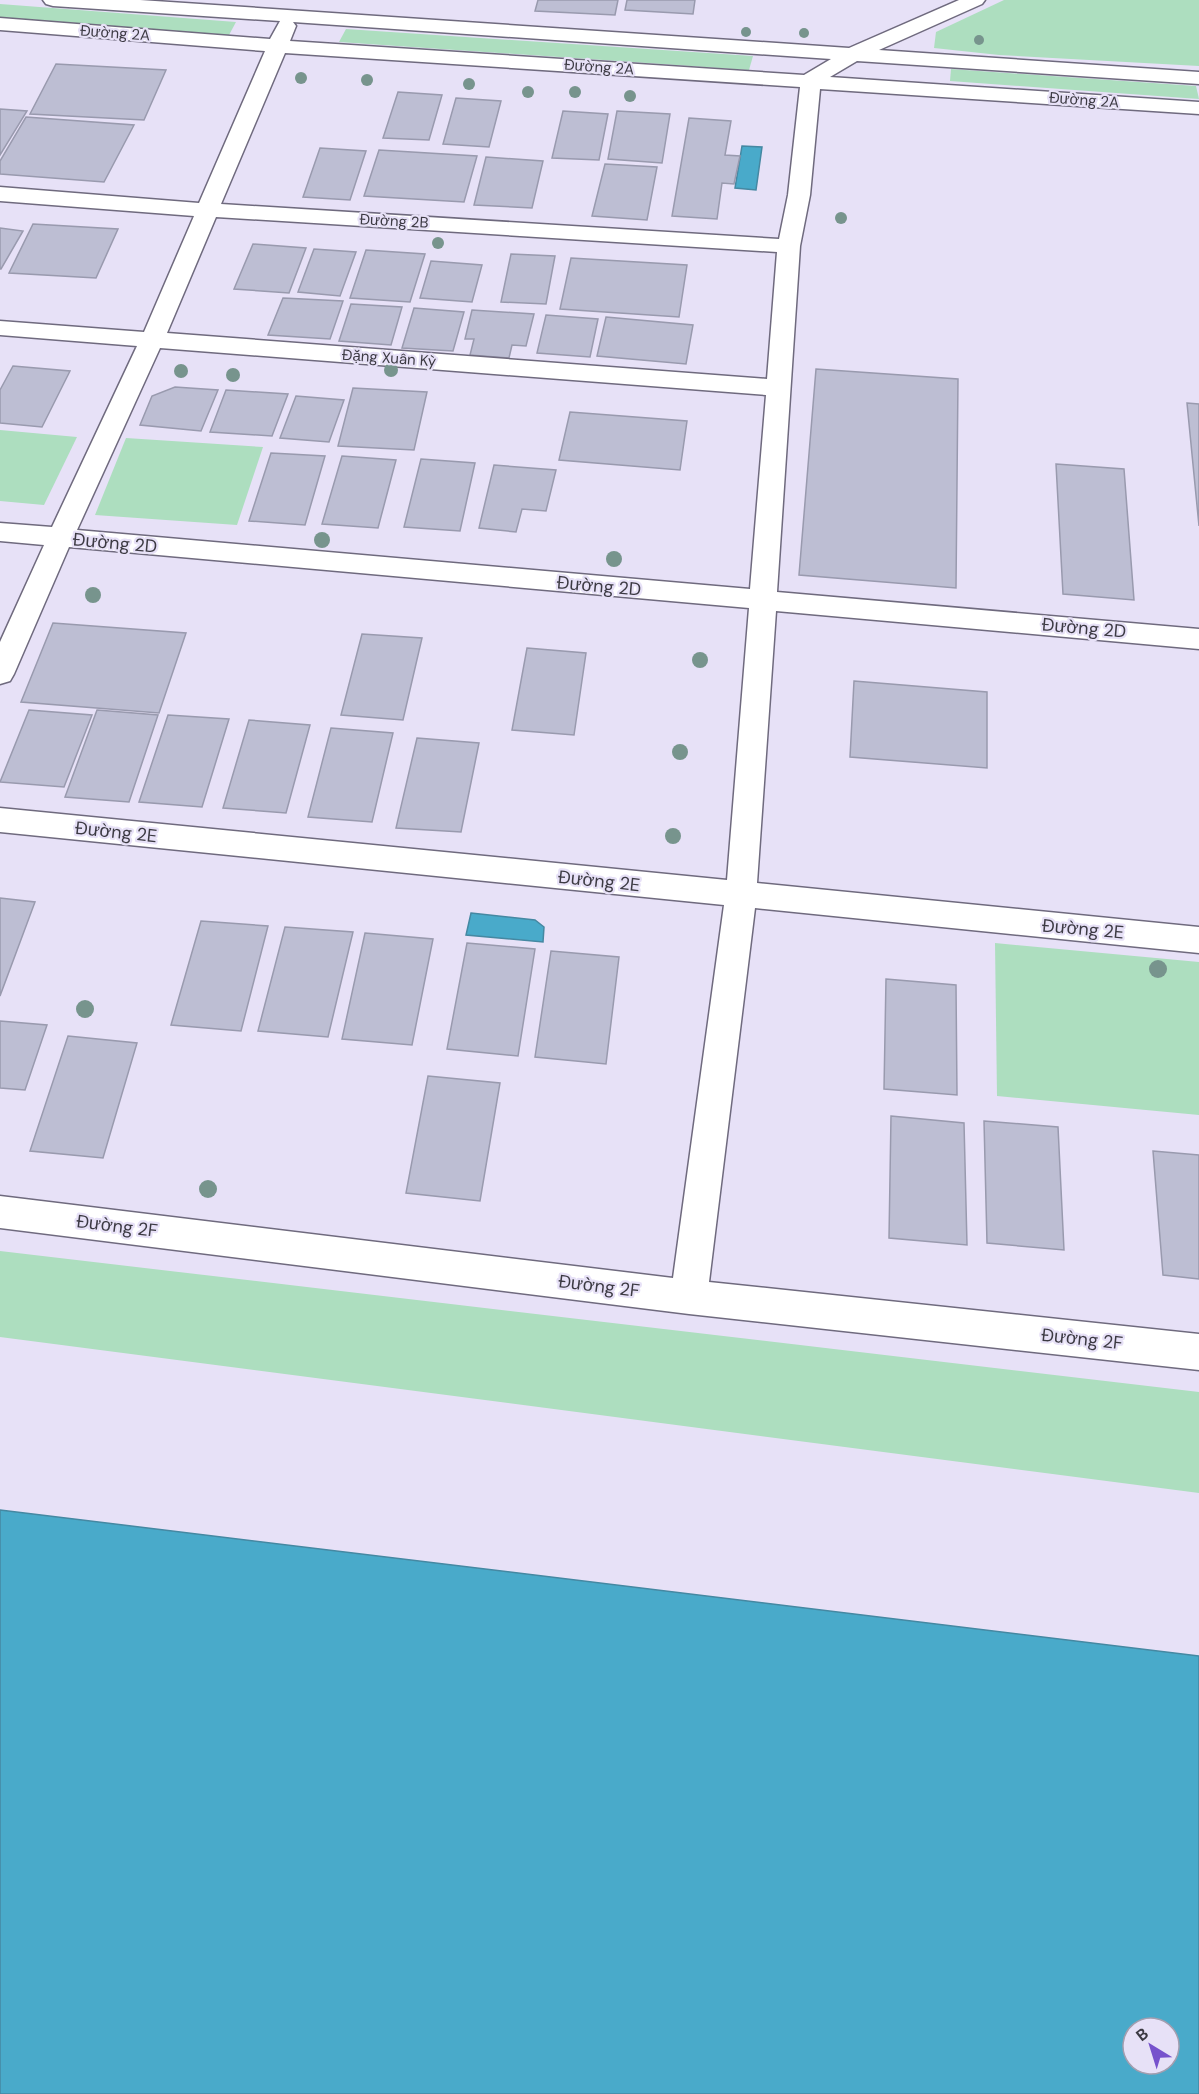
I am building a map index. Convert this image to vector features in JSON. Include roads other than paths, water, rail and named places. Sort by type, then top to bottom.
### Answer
[{"type":"street","name":"Đường 2A","points":[[53,0],[294,9],[1199,78]]},
{"type":"street","points":[[689,1297],[741,896],[789,246],[799,195],[811,80],[855,53],[975,0]]},
{"type":"street","points":[[0,674],[152,340],[294,9]]},
{"type":"street","name":"Đường 2A","points":[[0,24],[277,46],[811,80],[1199,108]]},
{"type":"street","name":"Đường 2B","points":[[0,194],[208,210],[789,246]]},
{"type":"street","name":"Đặng Xuân Kỳ","points":[[0,328],[779,388]]},
{"type":"street","name":"Đường 2D","points":[[0,532],[1199,639]]},
{"type":"street","name":"Đường 2E","points":[[0,820],[741,896],[1199,940]]},
{"type":"street","name":"Đường 2F","points":[[0,1212],[689,1297],[1199,1352]]},
{"type":"water","points":[[742,146],[762,147],[756,190],[735,188]]},
{"type":"water","points":[[471,913],[535,920],[544,927],[543,942],[466,935]]},
{"type":"water","points":[[0,1510],[1199,1656],[1199,2094],[0,2094]]}]
